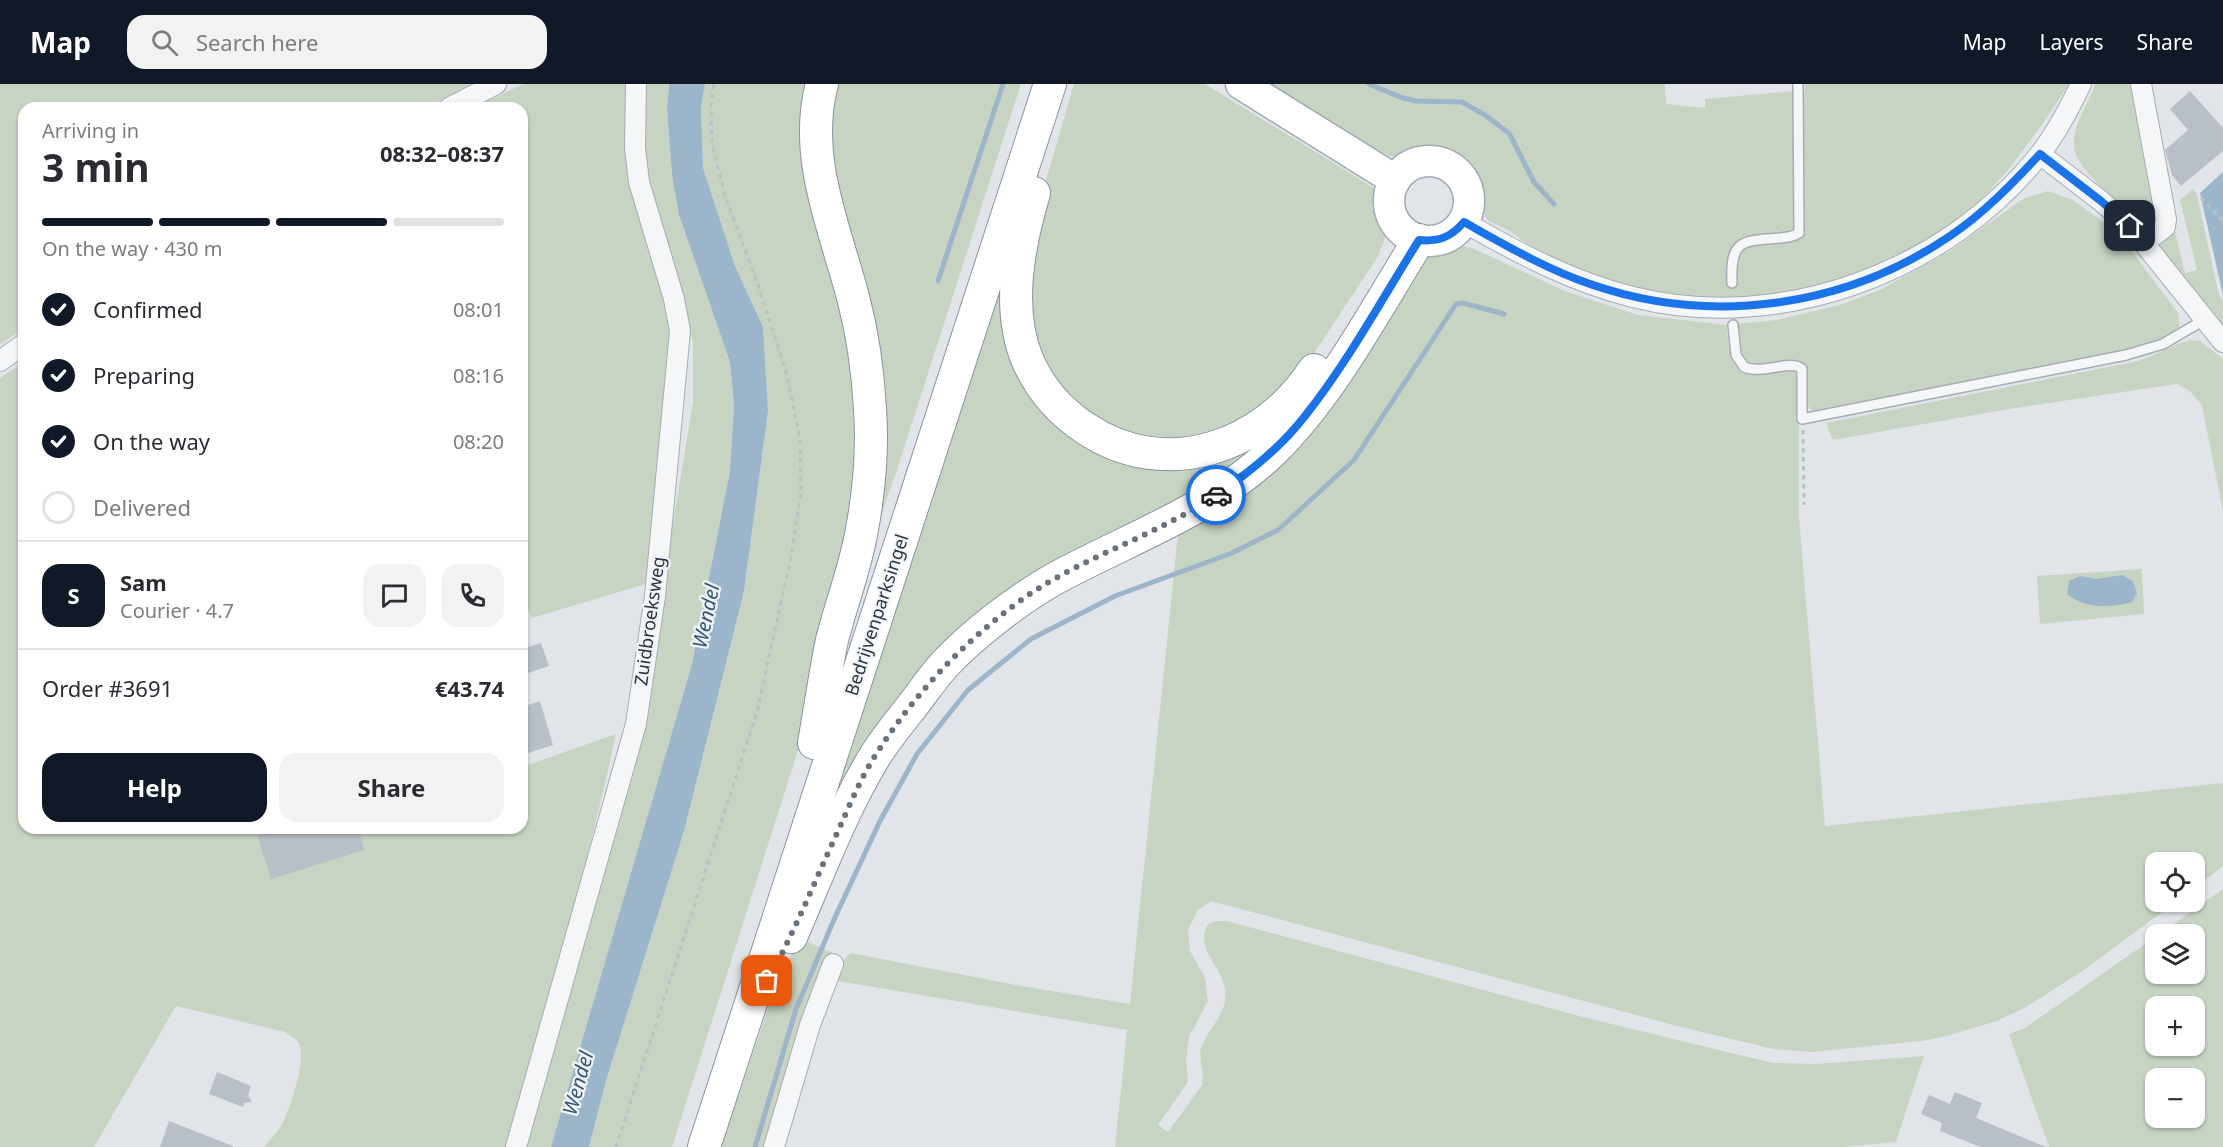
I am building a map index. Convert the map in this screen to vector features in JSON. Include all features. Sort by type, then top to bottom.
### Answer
[{"type":"highway","points":[[814,743],[832,641],[861,536],[872,464],[870,409],[864,353],[854,302],[828,217],[816,156],[818,98],[822,84]]},
{"type":"highway","name":"Bedrijvenparksingel","points":[[684,1147],[1028,84]]},
{"type":"highway","name":"Bedrijvenparksingel","points":[[704,1147],[1050,84]]},
{"type":"highway","points":[[1065,84],[1028,213],[1016,283],[1018,330],[1027,359],[1042,386],[1066,415],[1101,439],[1128,450],[1157,456],[1196,453],[1238,439],[1271,418],[1294,397],[1310,376],[1391,246],[1409,234]]},
{"type":"highway","points":[[746,1018],[788,944],[847,810],[875,756],[945,664],[995,620],[1026,597],[1054,579],[1212,498],[1239,480],[1272,452],[1304,417],[1338,369],[1409,234]]},
{"type":"main road","points":[[1242,84],[1395,180]]},
{"type":"main road","points":[[1436,161],[1452,167],[1464,180],[1469,193],[1469,208],[1464,222],[1456,231],[1433,241],[1409,234],[1389,208],[1390,194],[1395,180],[1403,171],[1422,162],[1436,161]]},
{"type":"street","points":[[460,102],[496,84]]},
{"type":"street","name":"Zuidbroeksweg","points":[[516,1147],[636,724],[656,596],[680,331],[674,299],[639,182],[635,148],[636,84]]},
{"type":"street","points":[[1464,222],[1558,272],[1634,297],[1676,304],[1719,307],[1760,306],[1794,301],[1839,290],[1890,271],[1951,236],[1978,216],[2040,154],[2082,84]]},
{"type":"street","points":[[2141,84],[2166,219],[2165,227],[2145,242]]},
{"type":"street","points":[[2040,154],[2101,201],[2145,242],[2223,342]]},
{"type":"street","points":[[0,361],[18,348]]},
{"type":"street","points":[[774,1147],[810,1025],[833,964]]},
{"type":"lane","points":[[1732,283],[1732,259],[1740,245],[1753,240],[1792,237],[1799,233],[1798,84]]},
{"type":"lane","points":[[1733,325],[1736,355],[1744,367],[1758,370],[1793,364],[1802,369],[1802,419],[2126,355],[2163,344],[2204,320]]},
{"type":"path","points":[[616,1147],[757,712],[781,610],[801,502],[800,440],[786,371],[757,282],[725,196],[712,143],[711,102],[714,84]]},
{"type":"path","points":[[2201,198],[2223,221]]},
{"type":"path","points":[[1802,419],[1804,505]]},
{"type":"green space","points":[[0,84],[476,84],[438,102],[18,102],[18,333],[0,344]]},
{"type":"green space","points":[[523,84],[629,84],[675,337],[646,584],[532,618],[528,609],[528,102],[486,102]]},
{"type":"green space","points":[[642,84],[669,84],[667,109],[672,175],[679,215],[730,362],[734,405],[730,471],[692,664],[551,1147],[521,1147],[661,597],[693,402],[693,343],[645,182]]},
{"type":"green space","points":[[705,84],[813,84],[863,464],[814,700],[672,1147],[589,1147],[606,1081],[684,831],[744,591],[768,411],[763,327],[735,266],[703,168],[701,108]]},
{"type":"green space","points":[[835,84],[1021,84],[897,470],[864,564],[878,469],[830,157],[832,99]]},
{"type":"green space","points":[[1074,84],[1205,84],[1379,191],[1387,233],[1377,258],[1299,376],[1264,415],[1160,449],[1071,409],[1034,355],[1025,283],[1035,218]]},
{"type":"green space","points":[[1258,84],[1665,84],[1666,104],[1705,108],[1705,99],[1805,90],[1805,84],[2069,84],[2008,170],[1974,208],[1948,228],[1908,254],[1853,278],[1812,290],[1749,298],[1683,297],[1621,287],[1544,257],[1510,231],[1487,220],[1480,208],[1470,176],[1458,162],[1438,154],[1421,153],[1410,157],[1390,156],[1330,130]]},
{"type":"green space","points":[[2095,84],[2135,84],[2160,220],[2146,231],[2087,172],[2075,152],[2075,132]]},
{"type":"green space","points":[[1027,188],[1024,367],[1148,460],[1305,392],[1408,247],[1269,448],[951,651],[793,918]]},
{"type":"green space","points":[[2193,189],[2197,195],[2219,296],[2223,300],[2223,330],[2157,243],[2173,224],[2185,273],[2197,270],[2180,200]]},
{"type":"green space","points":[[2048,191],[2073,200],[2118,233],[2178,313],[2180,328],[2163,340],[2130,354],[1820,414],[1809,407],[1806,402],[1801,367],[1768,369],[1743,365],[1738,353],[1735,324],[1776,320],[1815,311],[1843,304],[1882,289],[1950,251],[2023,199]]},
{"type":"green space","points":[[1461,246],[1472,248],[1565,291],[1638,315],[1727,325],[1731,357],[1743,372],[1763,374],[1793,369],[1799,374],[1799,518],[1825,826],[2223,783],[2223,866],[2205,880],[2205,852],[2145,852],[2145,912],[2162,912],[2081,972],[2026,1007],[1997,1021],[1921,1041],[1812,1052],[1773,1049],[1677,1026],[1211,901],[1197,911],[1188,930],[1190,951],[1205,978],[1208,1001],[1189,1037],[1186,1061],[1188,1082],[1158,1125],[1168,1132],[1202,1085],[1201,1048],[1221,1013],[1225,997],[1223,980],[1206,949],[1205,932],[1208,924],[1227,921],[1587,1018],[1773,1063],[1816,1064],[1924,1056],[1896,1142],[1843,1147],[1115,1147],[1127,1030],[832,980],[836,967],[851,953],[1016,985],[1130,1004],[1179,523],[1215,503],[1420,254],[1440,248]]},
{"type":"green space","points":[[2191,340],[2200,341],[2223,359],[2223,511],[2202,406],[2190,391],[2177,384],[2009,409],[1833,440],[1826,423],[2138,361]]},
{"type":"green space","points":[[18,366],[18,834],[528,834],[528,765],[616,734],[579,890],[507,1147],[264,1147],[279,1129],[292,1100],[301,1062],[298,1042],[285,1032],[176,1006],[94,1147],[0,1147],[0,378]]},
{"type":"green space","points":[[2142,569],[2144,614],[2040,624],[2037,576]]},
{"type":"green space","points":[[2223,889],[2223,1147],[2049,1147],[2009,1034],[2025,1028],[2145,944],[2145,984],[2205,984],[2205,924],[2173,924],[2190,912],[2205,912],[2205,902]]},
{"type":"green space","points":[[799,938],[835,954],[824,977],[769,1147],[721,1147],[772,997]]},
{"type":"water","name":"Wendel","points":[[669,84],[705,84],[701,108],[703,168],[735,266],[763,327],[768,411],[744,591],[684,831],[606,1081],[589,1147],[551,1147],[692,664],[730,471],[734,405],[730,362],[679,215],[672,175],[667,109]]},
{"type":"water","points":[[2223,172],[2223,295],[2200,193]]},
{"type":"water","points":[[2122,575],[2133,581],[2137,593],[2132,602],[2098,606],[2081,602],[2067,594],[2069,581],[2080,576],[2096,579]]},
{"type":"building","points":[[2190,91],[2223,128],[2223,151],[2181,186],[2172,175],[2165,150],[2188,130],[2170,109]]},
{"type":"building","points":[[541,643],[549,666],[528,673],[528,647]]},
{"type":"building","points":[[540,701],[553,745],[528,753],[528,705]]},
{"type":"building","points":[[257,834],[360,834],[364,850],[271,879]]},
{"type":"building","points":[[217,1072],[251,1086],[248,1095],[252,1102],[244,1103],[243,1107],[209,1094]]},
{"type":"building","points":[[1955,1092],[1982,1103],[1976,1118],[2046,1147],[1980,1147],[1940,1131],[1942,1123],[1921,1114],[1929,1095],[1950,1104]]},
{"type":"building","points":[[169,1121],[233,1146],[233,1147],[160,1147]]},
{"type":"waterway","points":[[938,281],[1003,84]]},
{"type":"waterway","points":[[1369,84],[1416,101],[1462,102],[1485,115],[1509,133],[1534,182],[1554,204]]},
{"type":"waterway","points":[[755,1147],[796,1009],[836,915],[880,821],[917,754],[968,690],[1031,639],[1115,596],[1232,553],[1278,530],[1354,460],[1456,304],[1463,303],[1504,314]]},
{"type":"way so far","points":[[767,981],[788,944],[847,810],[875,756],[945,664],[995,620],[1054,579],[1180,516],[1216,495]]},
{"type":"route","points":[[1216,495],[1239,480],[1272,452],[1304,417],[1338,369],[1419,240],[1433,241],[1444,238],[1456,231],[1464,222],[1558,272],[1590,284],[1634,297],[1676,304],[1719,307],[1760,306],[1819,296],[1890,271],[1951,236],[1978,216],[2040,154],[2130,226]]}]
